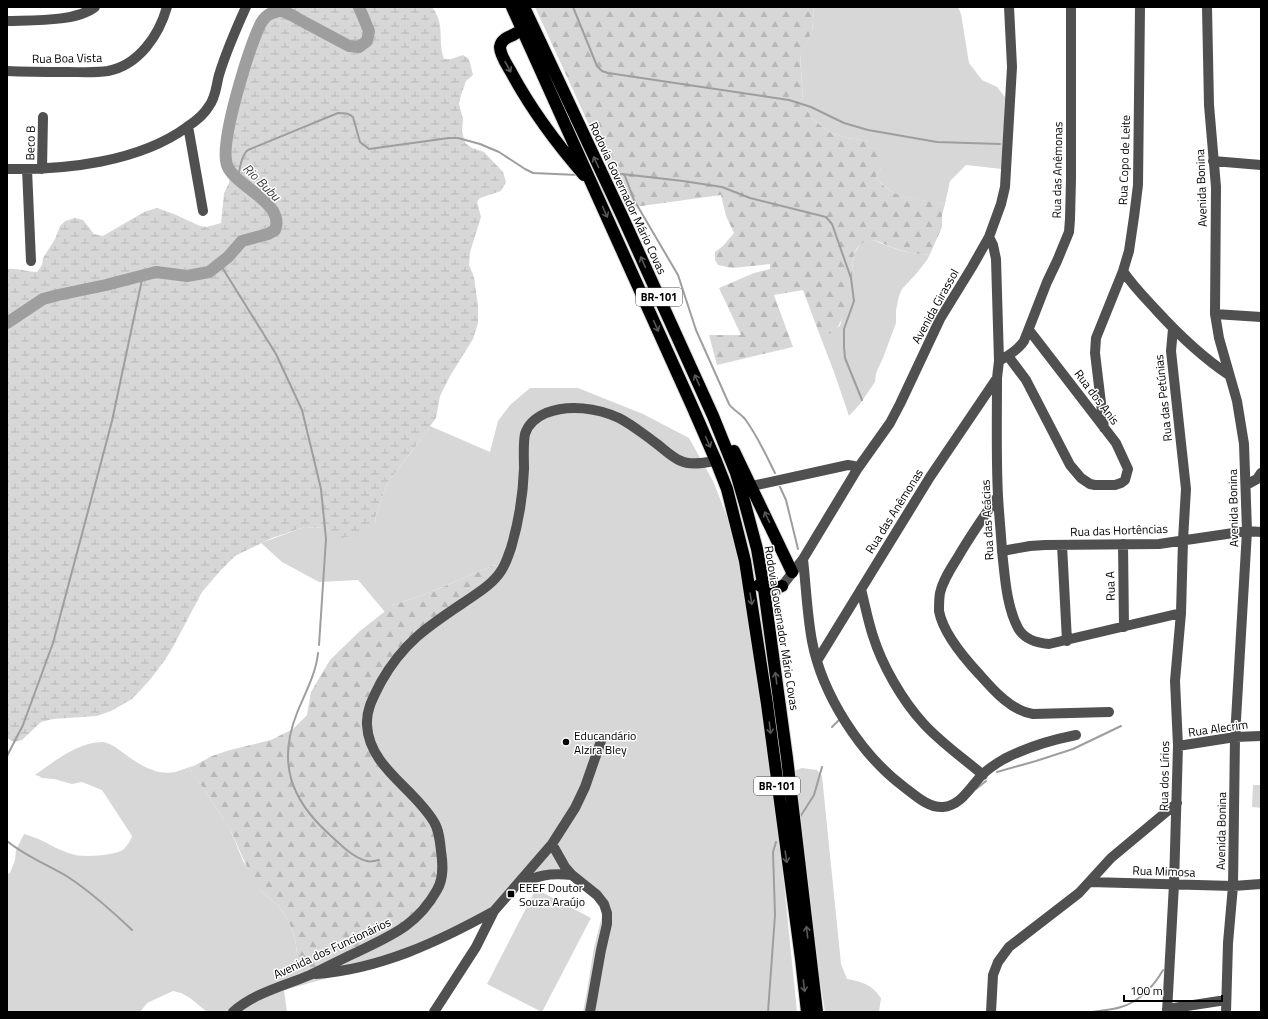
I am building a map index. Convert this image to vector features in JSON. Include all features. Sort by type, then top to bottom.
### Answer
[{"type":"highway","name":"BR-101","points":[[512,7],[593,185],[716,461],[727,489],[745,561],[801,959],[807,1012]]},
{"type":"highway","name":"Rodovia Governador Mário Covas","points":[[524,7],[624,220],[713,416],[736,472],[757,550],[769,622],[787,758],[817,1012]]},
{"type":"highway","points":[[587,144],[576,130],[532,33],[527,30],[511,35],[502,42],[500,51],[504,60],[525,97],[549,132],[593,185]]},
{"type":"highway","points":[[713,416],[725,432],[792,572]]},
{"type":"highway","points":[[727,489],[733,492],[735,496],[752,576],[755,582],[764,589],[772,590],[782,586]]},
{"type":"highway","points":[[769,622],[776,599],[782,586]]},
{"type":"street","points":[[7,21],[54,19],[74,16],[85,13],[95,7]]},
{"type":"street","name":"Rua Boa Vista","points":[[7,71],[93,72],[117,68],[127,64],[147,46],[157,33],[167,7]]},
{"type":"street","points":[[7,169],[42,169],[95,162],[138,152],[161,143],[188,126],[205,112],[213,98],[219,75],[236,28],[246,7]]},
{"type":"street","name":"Avenida Girassol","points":[[782,586],[803,559],[858,468],[890,423],[940,318],[972,268],[989,237],[1001,204],[1005,187],[1012,67],[1008,7]]},
{"type":"street","name":"Rua das Anêmonas","points":[[1004,358],[1021,346],[1029,330],[1047,282],[1063,247],[1069,226],[1071,179],[1071,7]]},
{"type":"street","name":"Rua Copo de Leite","points":[[1104,428],[1096,367],[1096,338],[1123,271],[1128,251],[1138,185],[1140,7]]},
{"type":"street","name":"Avenida Bonina","points":[[1207,7],[1209,105],[1216,187],[1215,314],[1216,324],[1237,402],[1244,444],[1247,532],[1236,737],[1232,886],[1228,943],[1226,1012]]},
{"type":"street","name":"Beco B","points":[[42,169],[43,117]]},
{"type":"street","points":[[188,126],[203,210]]},
{"type":"street","points":[[1213,161],[1261,165]]},
{"type":"street","points":[[27,170],[31,261]]},
{"type":"street","name":"Rua das Acácias","points":[[989,237],[993,245],[996,259],[1004,358],[997,378],[998,496],[1002,551],[1011,610],[1019,628],[1026,637],[1049,644],[1181,613]]},
{"type":"street","points":[[1123,271],[1140,294],[1173,328],[1206,359],[1229,375]]},
{"type":"street","points":[[1215,314],[1261,317]]},
{"type":"street","name":"Rua das Petúnias","points":[[1173,328],[1170,351],[1186,489],[1183,540]]},
{"type":"street","name":"Rua dos Anis","points":[[1004,358],[1026,380],[1074,471],[1090,484],[1109,485],[1121,483],[1125,480],[1128,469],[1116,443],[1029,330]]},
{"type":"street","name":"Rua das Anêmonas","points":[[817,661],[930,477],[997,378]]},
{"type":"street","name":"Avenida dos Funcionários","points":[[233,1012],[246,1002],[310,975],[396,933],[418,916],[437,891],[442,878],[442,858],[439,834],[435,823],[417,798],[388,770],[374,753],[367,727],[369,706],[389,668],[407,645],[429,625],[488,586],[502,571],[509,555],[520,516],[523,494],[525,433],[530,423],[545,414],[565,408],[590,409],[619,418],[680,461],[696,463],[716,461]]},
{"type":"street","points":[[752,486],[848,465],[858,468]]},
{"type":"street","points":[[1246,486],[1257,479],[1261,473]]},
{"type":"street","points":[[998,496],[964,546],[950,570],[940,592],[939,611],[942,621],[960,652],[974,670],[1017,709],[1025,713],[1033,714],[1109,712]]},
{"type":"street","name":"Rua das Hortências","points":[[1002,551],[1030,546],[1159,544],[1247,532],[1261,532]]},
{"type":"street","name":"Rua dos Lírios","points":[[1167,1010],[1177,803],[1178,746],[1175,681],[1181,613],[1183,540]]},
{"type":"street","name":"Rua A","points":[[1122,544],[1124,627]]},
{"type":"street","points":[[1062,545],[1067,641]]},
{"type":"street","points":[[803,559],[812,641],[827,690],[842,718],[872,757],[893,779],[922,800],[936,807],[950,805],[964,796],[983,774],[1004,760],[1038,745],[1076,735]]},
{"type":"street","points":[[861,589],[877,649],[889,673],[914,712],[932,732],[983,774]]},
{"type":"street","name":"Rua Alecrim","points":[[1178,746],[1236,737],[1261,736]]},
{"type":"street","points":[[434,1012],[471,956],[494,911],[552,844],[575,808],[585,787],[601,741]]},
{"type":"street","points":[[990,1012],[993,975],[998,962],[1006,951],[1079,893],[1110,858],[1177,803]]},
{"type":"street","points":[[552,844],[562,863],[572,875],[597,895],[604,904],[607,913],[607,924],[590,1012]]},
{"type":"street","points":[[516,885],[541,875],[572,875]]},
{"type":"street","name":"Rua Mimosa","points":[[1090,882],[1232,886],[1261,884]]},
{"type":"street","points":[[310,975],[343,971],[391,960],[429,945],[494,911]]},
{"type":"street","points":[[1167,1010],[1226,1000]]},
{"type":"green space","points":[[286,7],[432,7],[439,20],[444,59],[451,59],[463,55],[469,59],[473,75],[466,81],[459,104],[463,119],[462,131],[465,143],[472,148],[484,152],[503,172],[506,182],[501,191],[480,198],[477,202],[481,217],[470,252],[469,265],[474,277],[478,306],[478,323],[473,339],[450,376],[440,396],[436,418],[388,482],[376,514],[375,525],[363,534],[341,538],[333,535],[325,528],[305,527],[272,538],[235,556],[202,592],[165,660],[149,681],[132,699],[111,711],[97,716],[53,719],[41,722],[22,740],[14,742],[7,738],[7,269],[37,272],[42,265],[43,258],[55,239],[60,226],[65,221],[75,218],[83,220],[94,234],[103,236],[144,212],[157,208],[200,226],[207,227],[221,223],[224,193],[229,183],[231,171],[227,155],[222,148],[222,144],[226,134],[240,70],[251,41],[262,23]]},
{"type":"green space","points":[[535,7],[814,7],[812,32],[800,54],[803,102],[812,119],[831,133],[847,138],[871,141],[884,149],[884,163],[876,176],[889,190],[906,197],[945,204],[942,215],[942,227],[930,254],[907,252],[871,240],[862,243],[855,251],[852,280],[847,301],[836,330],[832,333],[819,333],[803,290],[774,295],[793,347],[717,365],[709,335],[741,335],[719,288],[754,273],[770,269],[770,264],[732,268],[718,265],[715,260],[715,252],[723,246],[734,233],[726,216],[721,195],[627,208]]},
{"type":"green space","points":[[814,7],[958,7],[961,14],[969,63],[982,80],[997,87],[1005,97],[1002,169],[966,165],[950,181],[945,204],[907,198],[889,190],[882,184],[876,176],[884,163],[870,141],[847,138],[831,133],[812,119],[803,102],[800,53],[812,32]]},
{"type":"green space","points":[[869,240],[905,252],[930,254],[916,274],[902,289],[896,310],[896,323],[876,373],[875,382],[860,404],[849,416],[819,333],[827,333],[840,326],[851,280],[854,254],[860,244]]},
{"type":"green space","points":[[530,388],[578,388],[643,414],[689,438],[713,481],[732,529],[744,583],[781,854],[797,1012],[583,1012],[594,948],[602,916],[601,910],[589,891],[569,878],[548,876],[517,888],[491,914],[350,972],[284,990],[287,1012],[207,1012],[190,998],[173,991],[147,1003],[140,1012],[7,1012],[7,874],[10,873],[15,860],[16,850],[24,834],[37,838],[62,851],[75,855],[86,856],[107,855],[120,851],[129,843],[132,836],[102,790],[82,782],[72,784],[54,779],[42,778],[35,775],[67,753],[85,745],[94,743],[108,743],[147,768],[160,772],[175,772],[195,765],[190,768],[230,829],[243,861],[262,892],[278,905],[285,915],[295,939],[297,953],[397,781],[364,723],[382,675],[498,567],[494,565],[426,594],[393,605],[385,612],[358,580],[319,582],[282,562],[261,543],[305,527],[325,528],[333,534],[375,525],[376,514],[388,482],[430,426],[490,452],[498,421],[510,405]]},
{"type":"green space","points":[[494,565],[498,567],[493,580],[435,620],[372,693],[368,737],[426,812],[442,856],[434,893],[402,927],[308,970],[303,969],[297,965],[295,961],[297,953],[295,939],[285,915],[278,905],[262,892],[250,874],[230,829],[190,768],[212,756],[271,740],[293,729],[307,715],[311,692],[330,660],[360,631],[393,605],[426,594]]},
{"type":"green space","points":[[802,768],[817,770],[822,776],[841,964],[847,979],[866,984],[881,998],[879,1012],[825,1012],[794,771]]},
{"type":"green space","points":[[1253,785],[1261,785],[1261,808],[1252,807]]},
{"type":"green space","points":[[536,889],[591,918],[542,1012],[487,984]]},
{"type":"waterway","name":"Rio Bubu","points":[[7,323],[43,299],[58,295],[106,285],[156,272],[187,276],[209,272],[228,257],[242,241],[268,234],[275,230],[276,220],[273,211],[258,195],[239,180],[227,165],[227,137],[231,117],[236,95],[255,37],[260,25],[266,17],[281,11],[290,14],[349,46],[359,47],[367,41],[369,31],[359,7]]},
{"type":"waterway","points":[[573,7],[597,66],[602,71],[608,73],[789,100],[811,107],[844,123],[868,130],[937,142],[1000,144]]},
{"type":"waterway","points":[[238,179],[242,159],[248,150],[338,113],[348,114],[353,117],[360,142],[369,149],[458,138],[480,144],[499,152],[533,173],[578,175]]},
{"type":"waterway","points":[[608,174],[622,174],[722,187],[750,198],[826,217],[832,224],[851,278],[854,301],[844,329],[844,347],[845,358],[862,400]]},
{"type":"waterway","points":[[623,174],[634,200],[678,275],[696,330],[729,404],[749,425],[775,473]]},
{"type":"waterway","points":[[220,264],[276,354],[302,410],[321,489],[326,539],[319,645]]},
{"type":"waterway","points":[[7,756],[23,725],[53,643],[112,421],[143,275]]},
{"type":"waterway","points":[[780,487],[786,500],[798,549]]},
{"type":"waterway","points":[[318,653],[313,676],[291,731],[288,748],[288,764],[291,780],[297,794],[306,808],[317,822],[338,842],[357,857],[370,861],[379,860]]},
{"type":"waterway","points":[[832,727],[840,719]]},
{"type":"waterway","points":[[997,772],[1073,749],[1121,726]]},
{"type":"waterway","points":[[800,817],[814,795],[822,767]]},
{"type":"waterway","points":[[976,789],[986,781]]},
{"type":"waterway","points":[[7,841],[21,851],[77,883],[132,930]]},
{"type":"waterway","points":[[768,1012],[775,915],[773,852],[776,842]]},
{"type":"waterway","points":[[1093,1012],[1128,1005],[1145,993],[1163,970]]},
{"type":"place","name":"Educandário Alzira Bley","points":[[566,742]]},
{"type":"place","name":"EEEF Doutor Souza Araújo","points":[[511,894]]}]
